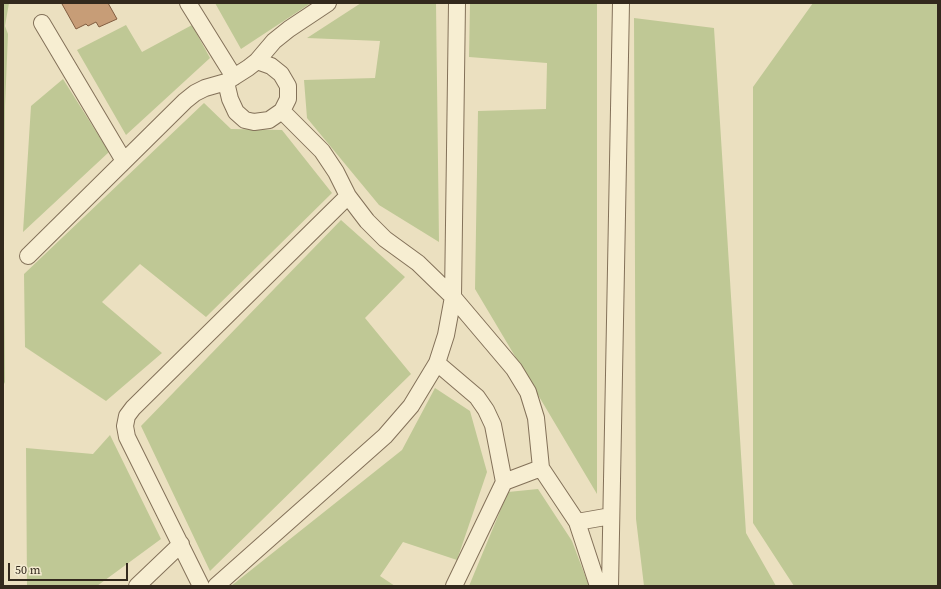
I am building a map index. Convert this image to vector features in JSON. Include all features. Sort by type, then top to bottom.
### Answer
[{"type":"street","points":[[188,3],[230,79],[230,99],[236,112],[245,120],[254,122],[269,120],[282,111],[288,99],[288,86],[281,74],[271,66],[257,61]]},
{"type":"street","points":[[28,256],[185,101],[195,93],[230,79],[257,61],[274,41],[328,3]]},
{"type":"street","points":[[216,586],[386,436],[411,406],[437,363],[446,335],[453,297],[457,3]]},
{"type":"street","points":[[610,586],[621,3]]},
{"type":"street","points":[[42,23],[124,161]]},
{"type":"street","points":[[282,111],[322,151],[336,172],[348,196],[367,221],[385,239],[418,264],[453,297],[514,369],[528,392],[536,418],[541,468],[576,522],[598,586]]},
{"type":"street","points":[[201,586],[127,436],[125,426],[127,416],[133,408],[348,196]]},
{"type":"street","points":[[437,363],[477,397],[486,410],[493,425],[504,482],[454,586]]},
{"type":"street","points":[[504,482],[541,468]]},
{"type":"street","points":[[576,522],[612,516]]},
{"type":"street","points":[[137,586],[181,544]]},
{"type":"green space","points":[[3,3],[9,3],[5,26],[8,34],[5,106],[5,382],[3,386]]},
{"type":"green space","points":[[215,3],[311,3],[241,49]]},
{"type":"green space","points":[[361,3],[436,3],[439,242],[379,205],[307,118],[304,80],[375,78],[380,41],[307,38]]},
{"type":"green space","points":[[470,3],[597,3],[597,494],[475,289],[478,111],[546,109],[547,63],[469,57]]},
{"type":"green space","points":[[813,3],[938,3],[938,586],[794,586],[753,523],[753,87]]},
{"type":"green space","points":[[634,18],[714,28],[746,533],[776,586],[644,586],[636,519]]},
{"type":"green space","points":[[126,25],[142,52],[192,25],[210,58],[126,135],[77,50]]},
{"type":"green space","points":[[63,79],[109,152],[23,232],[31,106]]},
{"type":"green space","points":[[204,103],[231,129],[282,130],[332,193],[206,317],[140,264],[102,302],[162,353],[106,401],[25,347],[24,274]]},
{"type":"green space","points":[[341,220],[405,277],[365,318],[411,374],[210,571],[141,426]]},
{"type":"green space","points":[[435,388],[470,411],[487,472],[457,560],[403,542],[380,576],[395,586],[231,586],[402,450]]},
{"type":"green space","points":[[110,435],[161,539],[97,586],[27,586],[26,448],[93,454]]},
{"type":"green space","points":[[538,489],[572,541],[589,586],[469,586],[508,492]]},
{"type":"building","points":[[108,3],[117,19],[99,27],[96,22],[88,26],[86,24],[76,29],[62,4]]}]
